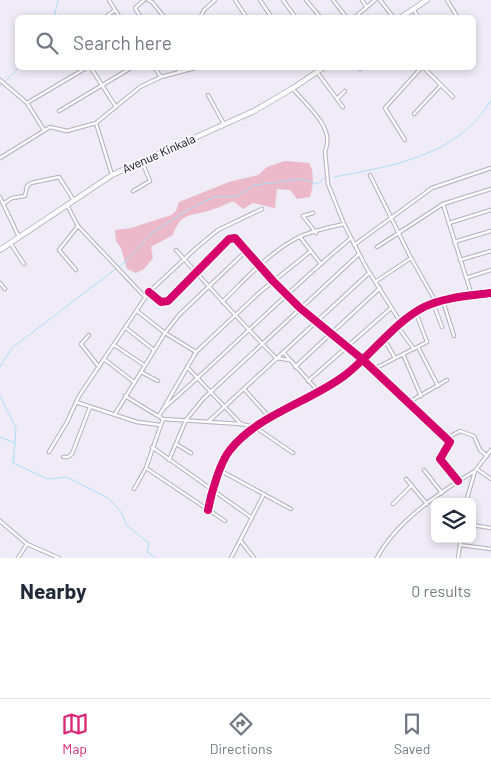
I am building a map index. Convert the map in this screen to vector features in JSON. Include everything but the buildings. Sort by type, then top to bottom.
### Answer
[{"type":"main road","points":[[404,15],[427,0]]},
{"type":"main road","name":"Avenue Kinkala","points":[[0,250],[20,238],[73,199],[112,175],[141,160],[254,111],[317,71]]},
{"type":"street","points":[[109,0],[118,15]]},
{"type":"street","points":[[139,15],[135,8],[144,0]]},
{"type":"street","points":[[148,0],[153,1],[163,15]]},
{"type":"street","points":[[203,15],[204,10],[215,0]]},
{"type":"street","points":[[235,0],[245,15]]},
{"type":"street","points":[[260,0],[270,15]]},
{"type":"street","points":[[283,0],[294,15]]},
{"type":"street","points":[[306,0],[318,15]]},
{"type":"street","points":[[333,0],[345,15]]},
{"type":"street","points":[[362,0],[366,6]]},
{"type":"street","points":[[357,15],[375,0]]},
{"type":"street","points":[[380,0],[392,15]]},
{"type":"street","points":[[447,0],[456,15]]},
{"type":"street","points":[[412,9],[417,15]]},
{"type":"street","points":[[108,15],[115,10]]},
{"type":"street","points":[[27,103],[79,70]]},
{"type":"street","points":[[92,70],[116,107]]},
{"type":"street","points":[[59,111],[128,70]]},
{"type":"street","points":[[156,70],[161,77]]},
{"type":"street","points":[[0,158],[44,130],[54,127],[67,131],[96,123],[116,107],[128,94],[161,77],[188,70]]},
{"type":"street","points":[[405,140],[384,108],[420,70]]},
{"type":"street","points":[[424,70],[453,97]]},
{"type":"street","points":[[317,71],[343,107]]},
{"type":"street","points":[[0,80],[27,103],[44,130]]},
{"type":"street","points":[[414,114],[441,85]]},
{"type":"street","points":[[293,88],[319,119],[327,132],[325,151],[328,184],[344,224],[359,254],[401,323]]},
{"type":"street","points":[[337,99],[346,91]]},
{"type":"street","points":[[208,95],[224,124]]},
{"type":"street","points":[[96,123],[112,175]]},
{"type":"street","points":[[133,190],[150,181],[141,160]]},
{"type":"street","points":[[354,244],[432,188],[491,168]]},
{"type":"street","points":[[370,175],[435,303],[442,327]]},
{"type":"street","points":[[2,205],[12,198],[25,196],[27,186],[31,183],[59,177],[73,199]]},
{"type":"street","points":[[377,247],[443,204],[491,189]]},
{"type":"street","points":[[0,196],[2,205],[20,238]]},
{"type":"street","points":[[66,204],[78,226],[145,297]]},
{"type":"street","points":[[443,204],[472,296]]},
{"type":"street","points":[[49,452],[76,402],[149,292],[218,230],[262,209]]},
{"type":"street","points":[[449,223],[491,210]]},
{"type":"street","points":[[314,213],[303,216],[316,233]]},
{"type":"street","points":[[222,302],[260,265],[300,237],[344,224]]},
{"type":"street","points":[[76,270],[59,250],[78,226]]},
{"type":"street","points":[[454,242],[491,231]]},
{"type":"street","points":[[300,237],[321,264]]},
{"type":"street","points":[[149,292],[158,300],[164,302],[196,274],[231,238],[238,240],[272,281],[300,308],[374,369],[450,442],[440,459],[458,481]]},
{"type":"street","points":[[164,409],[199,378],[249,328],[351,238]]},
{"type":"street","points":[[11,244],[24,264]]},
{"type":"street","points":[[176,250],[208,288],[249,328],[261,344],[276,358],[289,360]]},
{"type":"street","points":[[115,414],[165,333],[246,251]]},
{"type":"street","points":[[134,489],[146,468],[164,409],[196,352],[272,281],[310,251]]},
{"type":"street","points":[[460,260],[491,251]]},
{"type":"street","points":[[170,460],[186,420],[211,392],[359,254]]},
{"type":"street","points":[[375,282],[411,258]]},
{"type":"street","points":[[466,278],[491,270]]},
{"type":"street","points":[[208,422],[223,406],[370,273]]},
{"type":"street","points":[[0,283],[5,289]]},
{"type":"street","points":[[295,367],[380,288]]},
{"type":"street","points":[[208,510],[212,490],[231,448],[255,427],[344,376],[401,323],[416,312],[442,300],[491,293]]},
{"type":"street","points":[[442,300],[454,336]]},
{"type":"street","points":[[308,381],[345,346],[391,308]]},
{"type":"street","points":[[137,310],[165,333],[196,352]]},
{"type":"street","points":[[374,369],[427,341],[416,312]]},
{"type":"street","points":[[398,327],[414,349]]},
{"type":"street","points":[[126,328],[154,350]]},
{"type":"street","points":[[88,335],[81,344],[99,367]]},
{"type":"street","points":[[384,339],[395,358]]},
{"type":"street","points":[[114,344],[144,366]]},
{"type":"street","points":[[418,347],[438,386]]},
{"type":"street","points":[[283,352],[318,391]]},
{"type":"street","points":[[403,354],[421,396]]},
{"type":"street","points":[[104,359],[134,382]]},
{"type":"street","points":[[187,367],[241,424]]},
{"type":"street","points":[[140,372],[158,381]]},
{"type":"street","points":[[409,402],[447,380]]},
{"type":"street","points":[[244,389],[271,419]]},
{"type":"street","points":[[125,396],[161,418],[241,424],[255,427],[293,453]]},
{"type":"street","points":[[76,402],[138,422],[160,424]]},
{"type":"street","points":[[63,457],[72,454],[90,407]]},
{"type":"street","points":[[442,434],[449,437],[460,431],[471,435],[487,456]]},
{"type":"street","points":[[176,444],[191,453]]},
{"type":"street","points":[[152,447],[252,518]]},
{"type":"street","points":[[377,558],[387,543],[427,504],[476,470],[490,452]]},
{"type":"street","points":[[146,468],[225,521]]},
{"type":"street","points":[[424,470],[442,493]]},
{"type":"street","points":[[476,470],[491,479]]},
{"type":"street","points":[[467,498],[476,470]]},
{"type":"street","points":[[221,471],[291,509]]},
{"type":"street","points":[[406,478],[427,504]]},
{"type":"street","points":[[393,504],[412,485]]},
{"type":"street","points":[[231,558],[264,494]]},
{"type":"street","points":[[0,521],[27,544],[60,558]]},
{"type":"street","points":[[476,526],[491,528]]},
{"type":"street","points":[[240,540],[254,558]]},
{"type":"street","points":[[18,558],[27,544]]},
{"type":"street","points":[[458,558],[460,545],[491,549]]},
{"type":"shaded area","points":[[285,161],[309,163],[313,175],[310,197],[297,199],[290,190],[277,189],[275,208],[253,203],[243,209],[233,201],[214,209],[188,216],[183,218],[173,235],[151,247],[153,258],[144,269],[136,273],[127,269],[121,248],[116,241],[115,230],[131,228],[171,215],[176,211],[179,202],[229,182],[258,175],[267,167]]},
{"type":"waterway","points":[[55,15],[58,0]]},
{"type":"waterway","points":[[0,86],[17,70]]},
{"type":"waterway","points":[[334,177],[401,163],[443,146],[461,134],[477,119],[491,100]]},
{"type":"waterway","points":[[0,367],[12,348],[126,261],[152,233],[189,209],[214,197],[237,196],[255,185],[302,179],[318,184],[324,178]]},
{"type":"waterway","points":[[0,396],[16,428],[15,442]]},
{"type":"waterway","points":[[0,437],[15,443],[13,463],[48,479],[67,477],[108,498],[121,512],[127,526],[149,543],[147,552],[156,558]]},
{"type":"cycle path","points":[[149,292],[161,302],[168,301],[229,239],[235,238],[300,308],[362,359],[450,442],[440,459],[458,481]]},
{"type":"cycle path","points":[[208,510],[216,478],[226,455],[241,438],[254,428],[268,418],[344,376],[364,359],[392,330],[424,307],[449,299],[491,293]]}]
